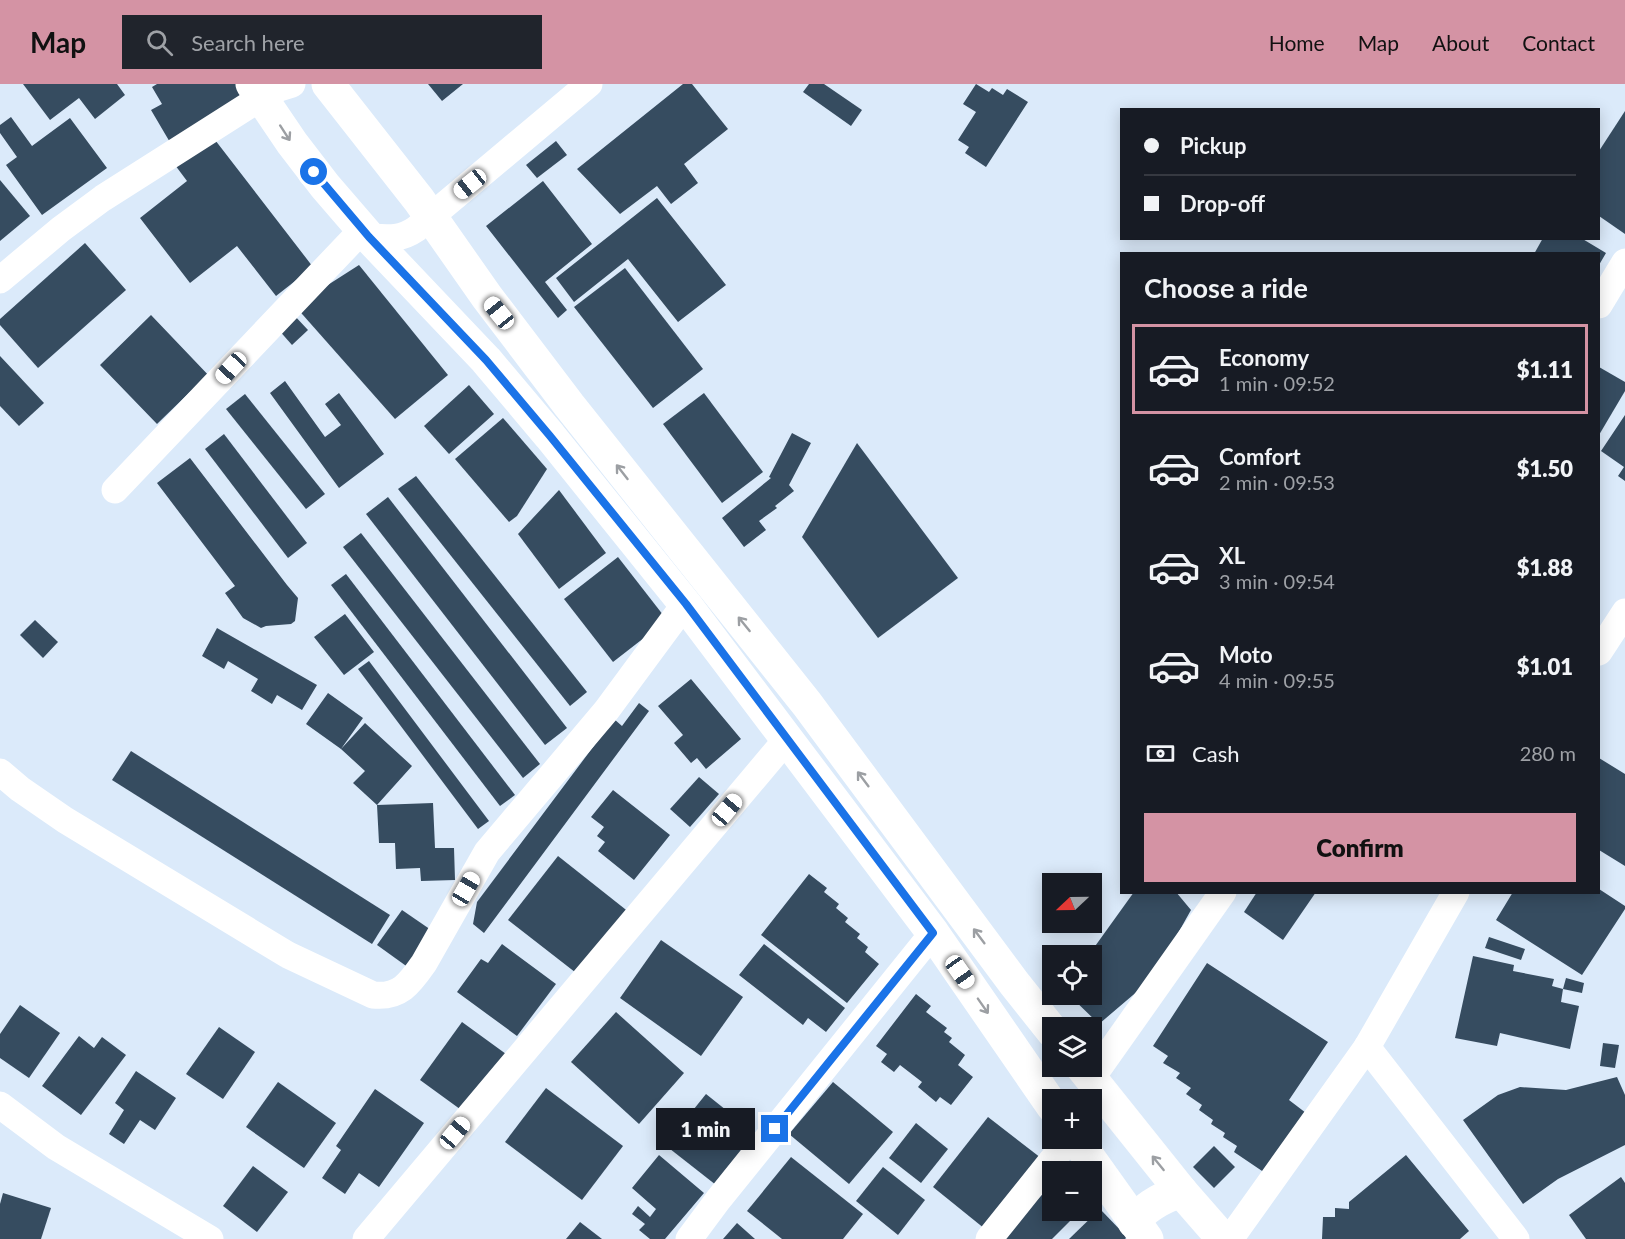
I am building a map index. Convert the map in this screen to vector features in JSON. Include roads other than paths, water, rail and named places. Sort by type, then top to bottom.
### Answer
[{"type":"main road","points":[[326,84],[431,217],[487,297],[569,405],[807,704],[1042,1018]]},
{"type":"main road","points":[[257,91],[292,143],[325,186],[366,233],[486,360],[686,604],[933,933],[1042,1091]]},
{"type":"main road","points":[[1089,1077],[1181,1191],[1223,1239]]},
{"type":"main road","points":[[1081,1149],[1141,1230]]},
{"type":"main road","points":[[1141,1230],[1143,1211],[1167,1196],[1181,1191]]},
{"type":"street","points":[[0,280],[61,229],[257,91],[292,84]]},
{"type":"street","points":[[115,490],[366,233],[392,238],[406,236],[589,84]]},
{"type":"street","points":[[1600,303],[1625,262]]},
{"type":"street","points":[[0,772],[65,820],[288,955],[373,994],[386,996],[398,991],[413,978],[488,852],[606,711],[686,604]]},
{"type":"street","points":[[1600,650],[1625,612]]},
{"type":"street","points":[[366,1239],[787,739]]},
{"type":"street","points":[[1102,1052],[1221,894]]},
{"type":"street","points":[[1230,1239],[1366,1047],[1455,894]]},
{"type":"street","points":[[689,1239],[933,933]]},
{"type":"street","points":[[1366,1047],[1516,1239]]},
{"type":"street","points":[[0,1105],[56,1147],[210,1239]]},
{"type":"street","points":[[989,1239],[1064,1149]]}]
